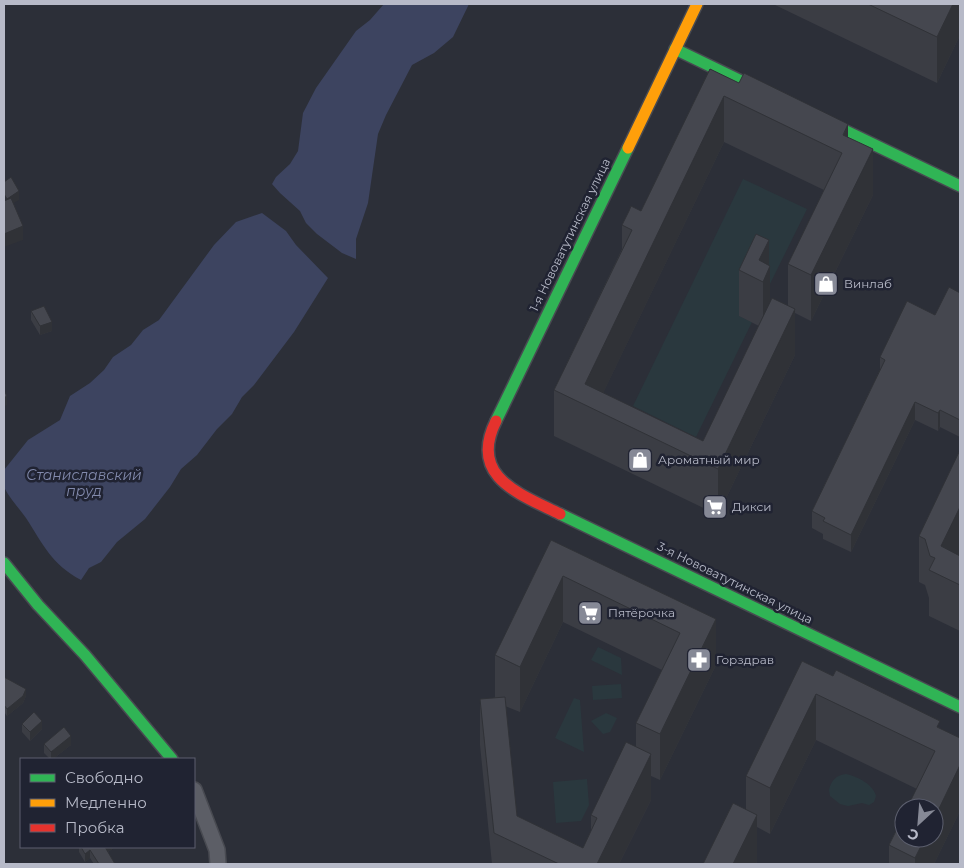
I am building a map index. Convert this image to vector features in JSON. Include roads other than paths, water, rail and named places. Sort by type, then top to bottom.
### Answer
[{"type":"street","name":"1-я Нововатутинская улица","points":[[500,481],[491,467],[488,455],[490,432],[697,4]]},
{"type":"street","points":[[675,49],[779,99]]},
{"type":"street","points":[[814,116],[960,186]]},
{"type":"street","name":"3-я Нововатутинская улица","points":[[500,481],[514,491],[960,707]]},
{"type":"street","points":[[4,563],[38,605],[85,655],[171,758]]},
{"type":"street","points":[[195,793],[217,850],[218,864]]},
{"type":"water","points":[[384,4],[469,4],[453,37],[434,53],[412,65],[386,115],[378,134],[368,203],[356,239],[356,259],[342,253],[317,234],[306,223],[300,211],[272,184],[276,177],[290,164],[298,151],[303,113],[316,88],[356,31],[370,20]]},
{"type":"water","name":"Станиславский пруд","points":[[262,213],[286,231],[296,245],[328,278],[294,332],[254,385],[242,397],[232,414],[217,429],[197,455],[181,469],[170,487],[145,519],[117,542],[101,562],[89,568],[81,580],[62,567],[43,545],[5,489],[3,482],[4,470],[28,440],[60,420],[70,396],[90,383],[104,370],[113,357],[131,345],[143,330],[159,320],[214,245],[236,222]]},
{"type":"place","name":"Винлаб","points":[[826,284]]},
{"type":"place","name":"Ароматный мир","points":[[640,460]]},
{"type":"place","name":"Дикси","points":[[715,507]]},
{"type":"place","name":"Пятёрочка","points":[[590,613]]},
{"type":"place","name":"Горздрав","points":[[699,660]]}]
